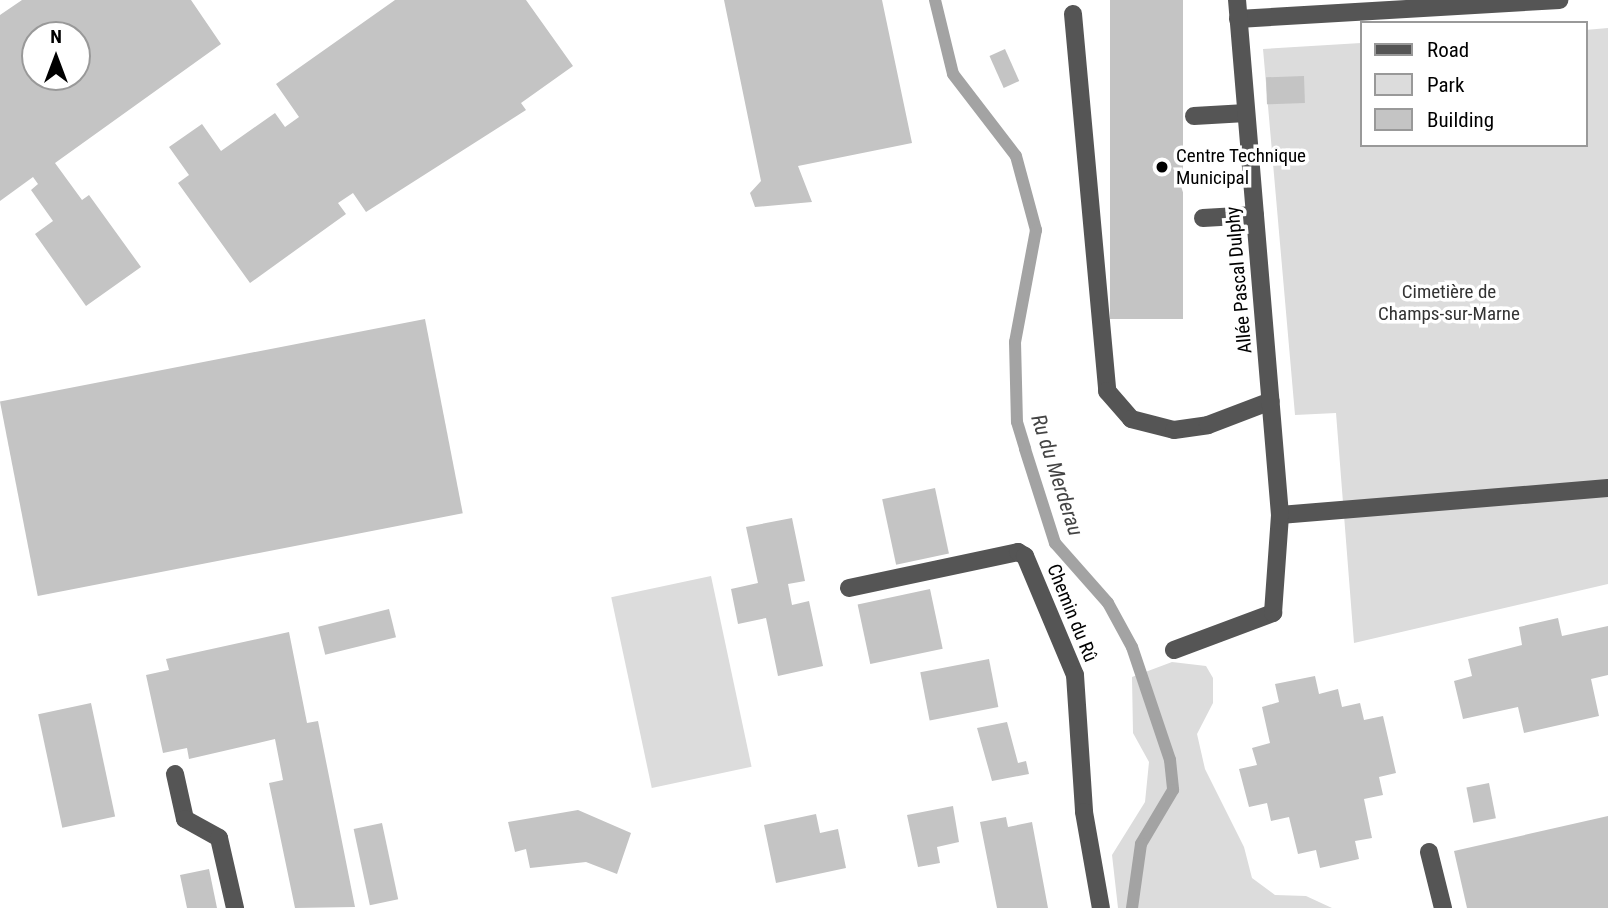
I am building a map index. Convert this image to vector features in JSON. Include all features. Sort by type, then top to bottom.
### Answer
[{"type":"street","name":"Allée Pascal Dulphy","points":[[1174,650],[1273,613],[1280,515],[1237,0]]},
{"type":"street","points":[[1238,19],[1559,0]]},
{"type":"street","points":[[1073,14],[1107,391],[1131,419],[1174,429],[1208,425],[1271,401]]},
{"type":"street","points":[[1194,116],[1246,113]]},
{"type":"street","points":[[1203,218],[1255,215]]},
{"type":"street","points":[[1280,515],[1608,488]]},
{"type":"street","name":"Chemin du Rû","points":[[849,588],[1018,552],[1025,556],[1075,675],[1084,812],[1101,908]]},
{"type":"street","points":[[175,774],[185,818],[219,838],[235,908]]},
{"type":"street","points":[[1429,852],[1443,908]]},
{"type":"green space","name":"Cimetière de Champs-sur-Marne","points":[[1608,28],[1608,584],[1354,643],[1336,413],[1295,415],[1263,49],[1360,43],[1360,147],[1587,147],[1587,30]]},
{"type":"green space","points":[[711,576],[752,767],[652,788],[611,597]]},
{"type":"green space","points":[[1172,662],[1206,666],[1213,678],[1213,703],[1197,734],[1205,769],[1244,847],[1252,878],[1275,895],[1306,896],[1332,908],[1118,908],[1112,855],[1145,802],[1149,762],[1133,733],[1132,677]]},
{"type":"building","points":[[22,0],[191,0],[221,44],[55,163],[82,200],[89,195],[141,267],[86,306],[35,234],[53,221],[31,190],[38,184],[33,177],[0,201],[0,15]]},
{"type":"building","points":[[395,0],[526,0],[573,66],[521,103],[526,110],[366,212],[353,193],[338,203],[346,214],[250,283],[178,183],[189,175],[169,147],[202,124],[221,151],[275,113],[285,127],[299,117],[276,84]]},
{"type":"building","points":[[724,0],[882,0],[912,143],[798,166],[812,202],[755,207],[750,193],[761,181]]},
{"type":"building","name":"Centre Technique Municipal","points":[[1110,0],[1183,0],[1183,319],[1110,319]]},
{"type":"building","points":[[1005,49],[1019,81],[1004,88],[989,56]]},
{"type":"building","points":[[1304,76],[1305,103],[1267,104],[1266,77]]},
{"type":"building","points":[[425,319],[463,513],[38,596],[0,402]]},
{"type":"building","points":[[935,488],[949,554],[896,565],[882,499]]},
{"type":"building","points":[[792,518],[805,581],[788,584],[792,605],[809,601],[823,666],[778,676],[766,618],[738,624],[731,589],[758,583],[746,527]]},
{"type":"building","points":[[930,589],[943,649],[870,664],[858,604]]},
{"type":"building","points":[[389,609],[396,637],[325,655],[318,627]]},
{"type":"building","points":[[1558,618],[1562,636],[1608,626],[1608,675],[1591,679],[1599,716],[1524,733],[1518,707],[1463,719],[1454,681],[1472,676],[1468,659],[1522,645],[1519,627]]},
{"type":"building","points":[[289,632],[307,723],[318,721],[355,907],[295,908],[269,783],[283,780],[275,739],[189,759],[187,748],[163,753],[146,675],[169,670],[166,659]]},
{"type":"building","points":[[989,659],[998,707],[930,720],[920,672]]},
{"type":"building","points":[[1315,676],[1319,694],[1338,689],[1342,707],[1360,703],[1364,720],[1383,716],[1396,773],[1379,777],[1383,795],[1364,799],[1372,838],[1355,841],[1359,859],[1320,868],[1316,850],[1298,854],[1289,817],[1271,821],[1267,803],[1249,807],[1239,769],[1257,765],[1252,748],[1270,743],[1262,707],[1279,702],[1275,684]]},
{"type":"building","points":[[91,703],[115,816],[62,828],[38,714]]},
{"type":"building","points":[[1007,722],[1018,763],[1026,761],[1029,774],[992,781],[977,728]]},
{"type":"building","points":[[1489,783],[1496,818],[1473,823],[1466,787]]},
{"type":"building","points":[[953,806],[959,842],[937,847],[940,863],[918,867],[907,815]]},
{"type":"building","points":[[578,810],[631,833],[617,874],[586,862],[530,868],[526,849],[515,852],[508,822]]},
{"type":"building","points":[[816,814],[820,833],[838,829],[846,868],[776,883],[764,825]]},
{"type":"building","points":[[1608,816],[1608,908],[1467,908],[1454,851]]},
{"type":"building","points":[[1006,817],[1008,827],[1032,822],[1048,908],[997,908],[980,822]]},
{"type":"building","points":[[382,823],[398,899],[370,905],[354,829]]},
{"type":"building","points":[[209,869],[217,908],[187,908],[180,875]]},
{"type":"waterway","name":"Ru du Merderau","points":[[935,0],[953,74],[1016,156],[1036,230],[1015,342],[1017,422],[1025,449],[1055,543],[1108,603],[1132,647],[1170,760],[1173,790],[1141,844],[1132,908]]},
{"type":"place","name":"Centre Technique Municipal","points":[[1162,167]]}]
